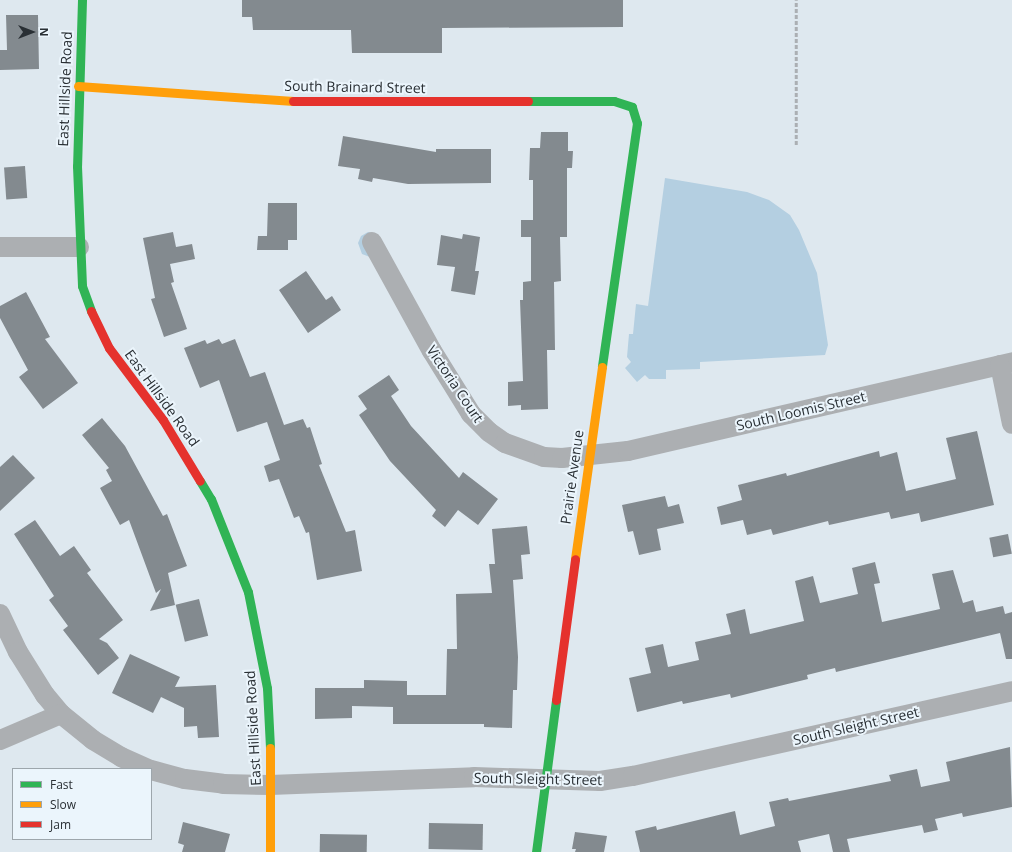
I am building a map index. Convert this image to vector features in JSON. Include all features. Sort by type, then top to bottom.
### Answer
[{"type":"street","name":"East Hillside Road","points":[[82,0],[78,86],[79,247],[82,286],[92,315],[109,348],[182,447],[211,499],[236,556],[255,620],[264,668],[270,785],[270,852]]},
{"type":"street","name":"South Brainard Street","points":[[78,86],[314,102],[614,101],[632,107]]},
{"type":"street","name":"Prairie Avenue","points":[[536,852],[547,780],[589,454],[636,123],[632,107]]},
{"type":"street","name":"Victoria Court","points":[[372,242],[432,351],[471,414],[488,432],[525,452],[544,457],[589,454]]},
{"type":"street","points":[[0,247],[79,247]]},
{"type":"street","points":[[1006,364],[1012,424]]},
{"type":"street","name":"South Loomis Street","points":[[589,454],[628,451],[1006,364]]},
{"type":"street","name":"South Sleight Street","points":[[0,614],[18,652],[45,695],[61,714],[93,740],[121,757],[146,768]]},
{"type":"street","name":"South Sleight Street","points":[[152,771],[185,779],[223,784],[270,785],[474,777],[600,781],[633,776],[1012,691]]},
{"type":"street","points":[[0,740],[61,714]]},
{"type":"path","points":[[796,0],[796,145]]},
{"type":"shaded area","points":[[665,178],[747,192],[769,200],[790,215],[799,230],[817,273],[828,345],[825,355],[700,362],[700,369],[666,370],[666,379],[649,379],[645,375],[637,382],[625,368],[631,362],[627,357],[629,334],[633,334],[636,304],[648,306]]},
{"type":"shaded area","points":[[368,232],[372,233],[370,257],[362,254],[358,243],[361,236]]},
{"type":"building","points":[[242,0],[623,0],[623,27],[442,28],[442,53],[352,53],[351,30],[253,30],[252,17],[242,17]]},
{"type":"building","points":[[6,15],[38,15],[39,69],[0,70],[0,50],[7,50]]},
{"type":"building","points":[[541,132],[568,132],[568,151],[573,151],[572,168],[567,168],[567,237],[560,237],[561,281],[554,282],[555,350],[547,350],[548,409],[521,410],[521,405],[508,406],[508,382],[523,381],[520,300],[523,300],[523,282],[531,281],[531,237],[521,237],[521,220],[533,220],[533,180],[529,180],[530,148],[540,148]]},
{"type":"building","points":[[343,136],[436,152],[436,149],[491,149],[491,183],[408,184],[373,178],[372,182],[358,179],[360,169],[338,166]]},
{"type":"building","points":[[25,166],[27,198],[6,199],[4,167]]},
{"type":"building","points":[[268,203],[297,203],[297,240],[288,240],[288,250],[257,250],[258,236],[267,236]]},
{"type":"building","points":[[173,232],[176,247],[192,244],[195,259],[170,264],[174,282],[171,283],[187,329],[164,337],[151,299],[155,298],[143,238]]},
{"type":"building","points":[[463,234],[480,237],[475,271],[479,271],[475,295],[451,291],[455,267],[437,265],[441,235],[462,239]]},
{"type":"building","points":[[306,271],[326,300],[332,296],[341,310],[308,333],[279,290]]},
{"type":"building","points":[[26,292],[50,337],[45,339],[78,383],[43,409],[19,377],[28,370],[0,318],[0,306]]},
{"type":"building","points":[[219,339],[222,344],[235,339],[250,377],[265,372],[284,425],[303,419],[307,428],[310,427],[322,464],[319,465],[346,532],[355,530],[362,571],[317,580],[309,532],[306,533],[299,516],[294,518],[279,479],[269,482],[264,466],[280,460],[267,422],[237,432],[219,380],[200,388],[184,348],[205,340],[207,344]]},
{"type":"building","points":[[389,375],[399,390],[391,396],[411,426],[459,478],[463,472],[498,499],[478,525],[458,510],[445,527],[432,516],[436,510],[390,461],[359,415],[367,409],[358,396]]},
{"type":"building","points":[[102,418],[125,446],[163,516],[167,514],[187,566],[168,573],[175,605],[150,611],[161,589],[156,593],[129,520],[120,525],[100,488],[112,481],[106,470],[109,468],[82,435]]},
{"type":"building","points":[[977,431],[994,505],[921,522],[919,513],[891,519],[889,512],[829,525],[828,521],[773,535],[771,529],[747,535],[743,520],[721,525],[717,507],[742,500],[738,485],[786,473],[787,476],[879,451],[880,457],[897,452],[906,491],[956,479],[946,438]]},
{"type":"building","points":[[13,455],[35,478],[0,511],[0,467]]},
{"type":"building","points":[[665,496],[668,507],[679,504],[684,523],[657,529],[661,550],[639,555],[633,531],[628,532],[622,505]]},
{"type":"building","points":[[35,520],[60,556],[74,546],[91,570],[87,573],[123,620],[99,639],[107,643],[119,658],[98,675],[63,630],[68,626],[49,600],[54,596],[14,534]]},
{"type":"building","points":[[527,526],[530,554],[521,555],[523,579],[513,580],[518,657],[517,690],[513,690],[512,728],[484,727],[484,724],[393,724],[393,707],[352,706],[352,718],[315,719],[315,688],[364,688],[364,680],[407,681],[407,695],[446,695],[447,649],[457,649],[456,594],[492,593],[489,564],[495,564],[492,529]]},
{"type":"building","points":[[1008,534],[1012,554],[993,557],[989,538]]},
{"type":"building","points":[[875,562],[880,583],[874,584],[882,622],[940,609],[932,574],[953,570],[963,603],[973,600],[976,612],[1003,606],[1005,614],[1012,612],[1012,659],[1006,659],[1000,633],[836,672],[835,668],[807,675],[808,679],[731,698],[730,694],[683,704],[682,701],[637,712],[629,678],[651,673],[645,648],[663,644],[668,667],[699,660],[695,642],[731,634],[726,614],[745,609],[750,634],[804,621],[795,581],[813,576],[820,603],[858,594],[852,568]]},
{"type":"building","points":[[199,599],[208,636],[185,642],[176,605]]},
{"type":"building","points":[[130,654],[180,677],[175,687],[216,685],[219,737],[198,738],[197,726],[184,727],[184,708],[161,697],[153,713],[112,693]]},
{"type":"building","points":[[1010,747],[1012,807],[963,817],[962,813],[935,819],[938,830],[924,833],[922,825],[847,839],[850,852],[833,852],[829,834],[798,841],[801,852],[640,852],[635,831],[656,826],[657,830],[735,811],[740,835],[775,826],[769,802],[788,798],[789,801],[891,781],[889,775],[917,769],[921,787],[950,781],[946,762]]},
{"type":"building","points":[[183,822],[230,834],[225,852],[182,852],[184,845],[178,843]]},
{"type":"building","points":[[429,823],[483,824],[483,850],[429,849]]},
{"type":"building","points":[[575,832],[607,836],[604,852],[575,852],[576,849],[572,849]]},
{"type":"building","points":[[320,834],[367,835],[367,852],[320,852]]},
{"type":"traffic: fast","points":[[82,0],[77,166],[82,286],[91,311]]},
{"type":"traffic: fast","points":[[528,101],[614,101],[632,107],[637,123],[602,367]]},
{"type":"traffic: fast","points":[[200,481],[211,499],[248,592],[267,688],[270,748]]},
{"type":"traffic: fast","points":[[536,852],[556,700]]},
{"type":"traffic: slow","points":[[78,86],[293,101]]},
{"type":"traffic: slow","points":[[575,559],[602,367]]},
{"type":"traffic: slow","points":[[270,748],[270,852]]},
{"type":"traffic: jam","points":[[293,101],[528,101]]},
{"type":"traffic: jam","points":[[91,311],[109,348],[163,420],[200,481]]},
{"type":"traffic: jam","points":[[556,700],[575,559]]}]
